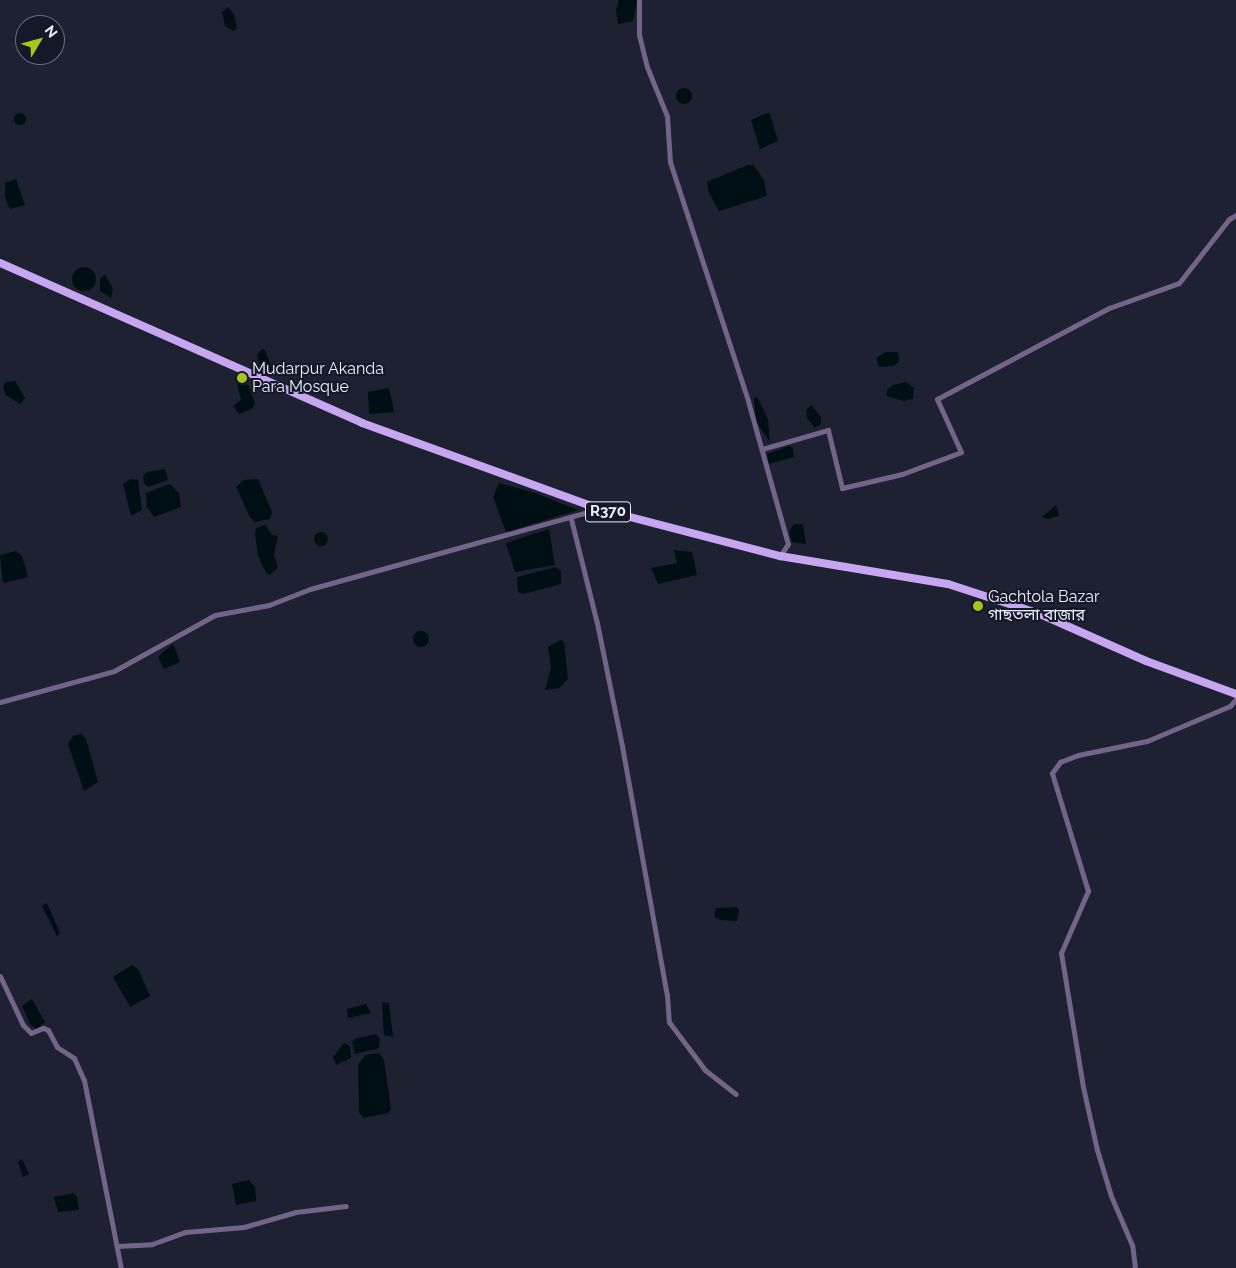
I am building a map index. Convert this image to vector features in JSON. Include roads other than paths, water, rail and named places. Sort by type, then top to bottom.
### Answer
[{"type":"main road","name":"R370","points":[[0,263],[362,423],[599,509],[780,556],[948,584],[1040,614],[1146,662],[1236,694]]},
{"type":"street","points":[[639,0],[639,35],[646,67],[667,116],[670,162],[762,449],[788,544],[780,556]]},
{"type":"street","points":[[762,449],[828,430],[842,488],[902,474],[961,452],[937,399],[1109,308],[1179,283],[1229,219],[1236,215]]},
{"type":"street","points":[[0,702],[114,671],[215,615],[269,605],[310,589],[572,519],[599,509]]},
{"type":"street","points":[[572,519],[597,624],[623,753],[667,995],[669,1022],[705,1070],[736,1094]]},
{"type":"street","points":[[1135,1268],[1132,1245],[1111,1196],[1097,1150],[1083,1087],[1061,953],[1088,891],[1052,773],[1060,762],[1147,741],[1230,706],[1236,699]]},
{"type":"street","points":[[0,976],[28,1030],[31,1032],[46,1028],[57,1047],[74,1058],[84,1080],[121,1268]]},
{"type":"street","points":[[116,1246],[152,1244],[186,1232],[244,1227],[296,1212],[346,1206]]},
{"type":"place","name":"Mudarpur Akanda Para Mosque","points":[[242,378]]},
{"type":"place","name":"Gachtola Bazar গাছতলা বাজার","points":[[978,606]]}]
